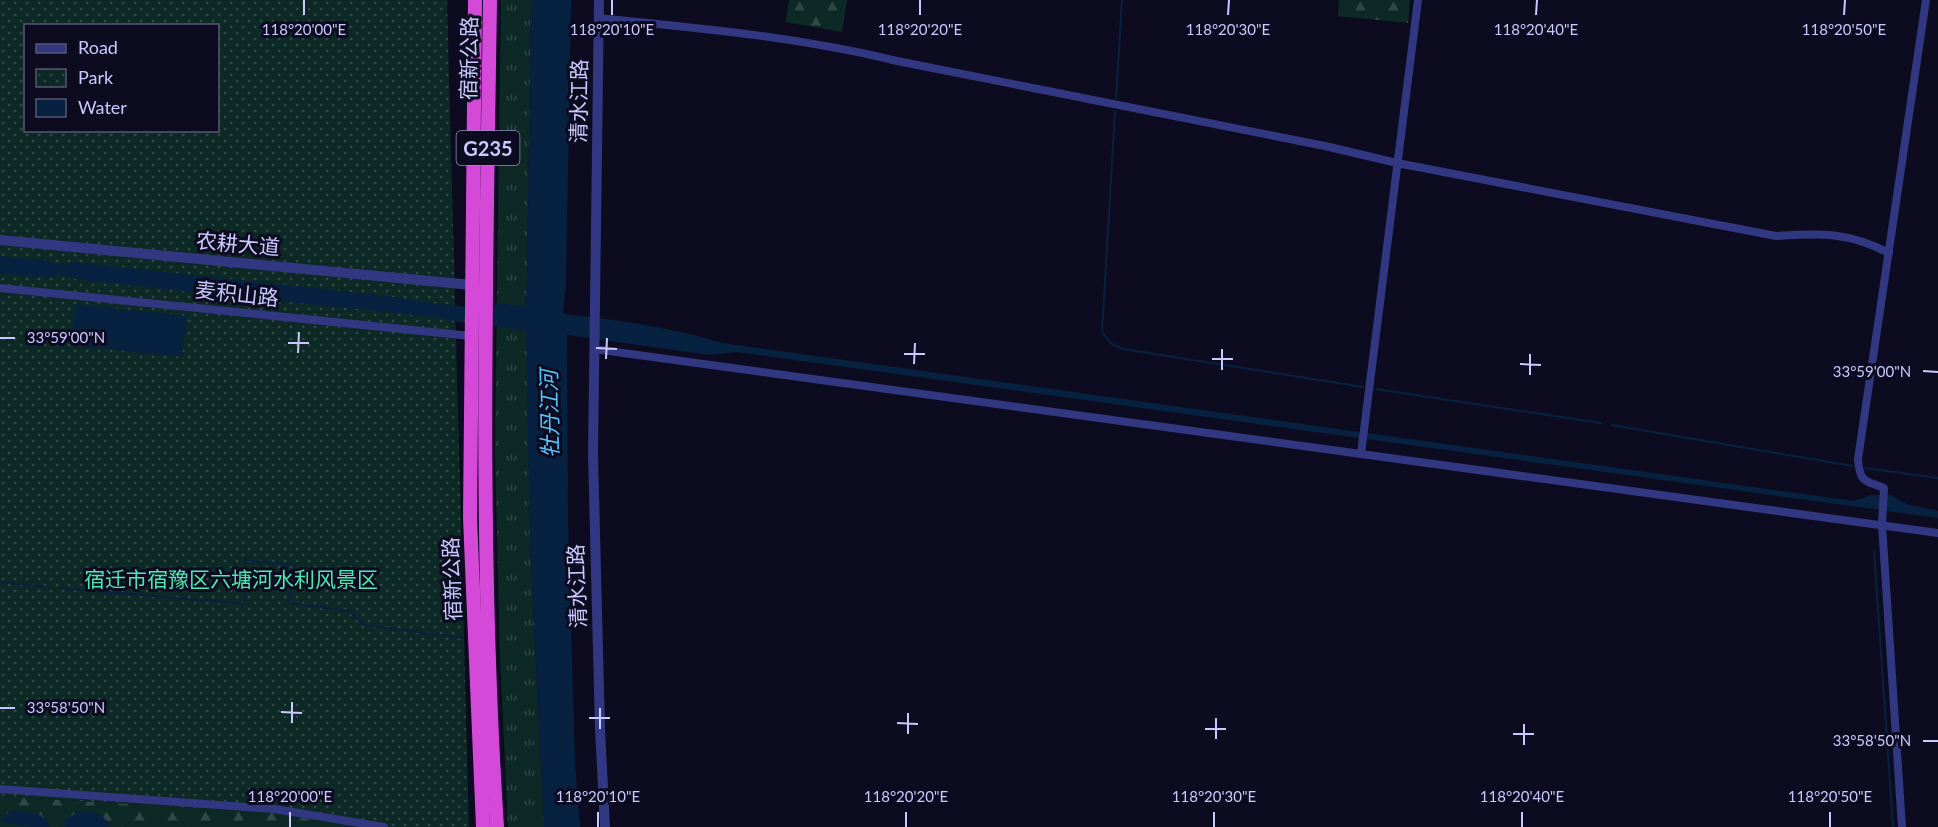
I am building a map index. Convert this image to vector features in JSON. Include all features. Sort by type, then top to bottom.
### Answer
[{"type":"highway","name":"宿新公路","points":[[475,0],[476,292]]},
{"type":"highway","name":"宿新公路","points":[[476,292],[490,0]]},
{"type":"highway","points":[[476,292],[476,332]]},
{"type":"highway","name":"宿新公路","points":[[476,332],[470,518],[483,827]]},
{"type":"highway","name":"宿新公路","points":[[476,332],[484,402],[491,737],[497,827]]},
{"type":"street","name":"清水江路","points":[[599,0],[593,454],[605,827]]},
{"type":"street","points":[[1362,450],[1418,0]]},
{"type":"street","points":[[1902,827],[1881,525],[1884,488],[1863,481],[1859,476],[1858,459],[1926,0]]},
{"type":"street","points":[[598,18],[703,27],[828,46],[1325,146],[1397,163],[1776,236],[1812,234],[1855,238],[1889,253]]},
{"type":"street","name":"农耕大道","points":[[0,240],[476,292]]},
{"type":"street","name":"麦积山路","points":[[0,288],[476,332]]},
{"type":"street","points":[[594,346],[1362,450],[1938,533]]},
{"type":"street","points":[[0,789],[274,809],[384,827]]},
{"type":"green space","name":"宿迁市宿豫区六塘河水利风景区","points":[[0,0],[447,0],[469,827],[359,827],[275,813],[0,796]]},
{"type":"green space","points":[[501,0],[531,0],[525,306],[528,359],[530,544],[544,827],[508,827],[500,656],[495,450]]},
{"type":"green space","points":[[789,0],[847,0],[842,32],[786,22]]},
{"type":"green space","points":[[1339,0],[1410,0],[1408,23],[1338,16]]},
{"type":"green space","points":[[0,796],[275,813],[359,827],[0,827]]},
{"type":"water","name":"牡丹江河","points":[[531,0],[571,0],[566,285],[563,314],[664,328],[722,343],[1854,501],[1871,495],[1890,495],[1907,504],[1938,511],[1938,518],[737,352],[709,355],[567,335],[568,518],[575,764],[580,827],[544,827],[530,544],[526,330],[433,317],[79,280],[58,274],[53,278],[0,274],[0,256],[51,261],[59,264],[74,262],[370,294],[478,308],[493,309],[496,303],[525,306]]},
{"type":"water","points":[[75,304],[187,316],[182,357],[71,345]]},
{"type":"water","points":[[13,810],[39,814],[48,821],[49,827],[32,827],[4,822],[0,824],[6,814]]},
{"type":"water","points":[[79,811],[98,813],[110,827],[66,827],[63,825],[65,820]]},
{"type":"waterway","points":[[1116,98],[1122,0]]},
{"type":"waterway","points":[[1115,111],[1102,332],[1112,344],[1123,349],[1363,387]]},
{"type":"waterway","points":[[1376,389],[1601,423]]},
{"type":"waterway","points":[[1612,425],[1852,466]]},
{"type":"waterway","points":[[1865,468],[1938,478]]},
{"type":"waterway","points":[[1874,551],[1893,827]]},
{"type":"waterway","points":[[61,588],[244,604],[245,560],[295,565],[289,603],[349,611],[364,625],[463,638]]},
{"type":"waterway","points":[[0,582],[49,587]]}]
